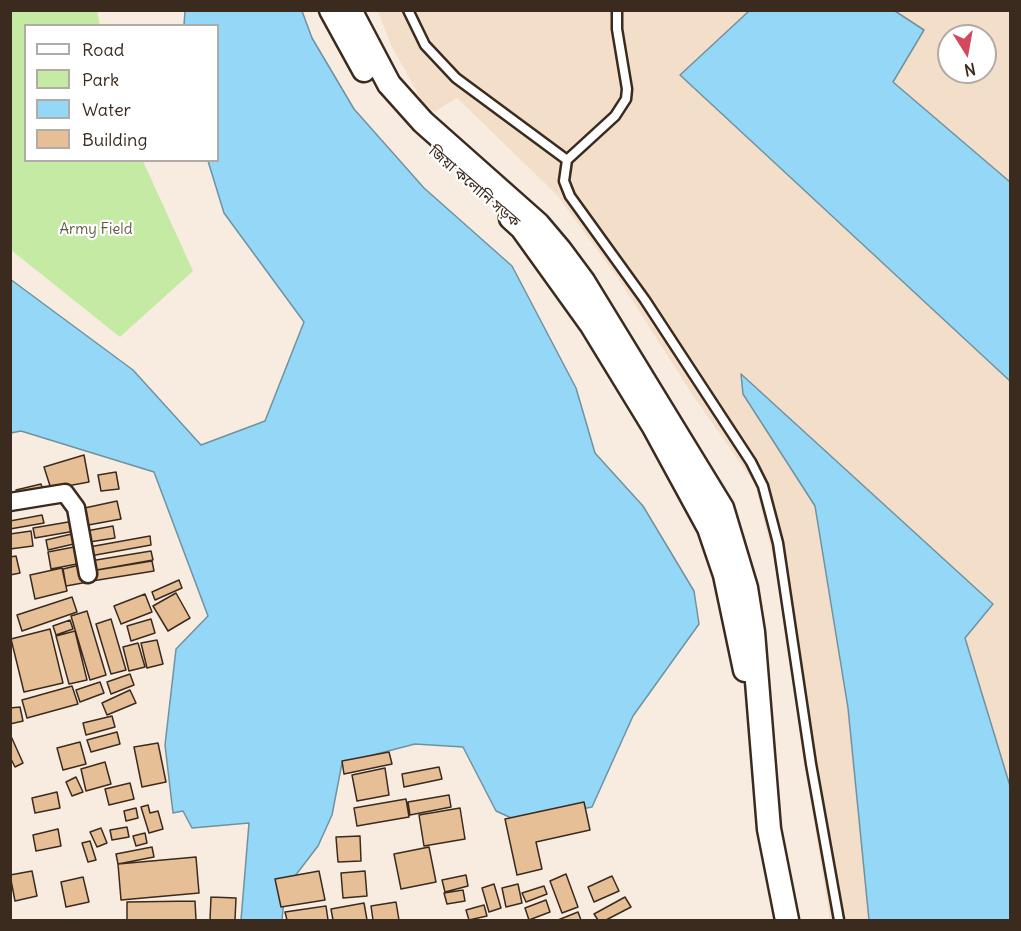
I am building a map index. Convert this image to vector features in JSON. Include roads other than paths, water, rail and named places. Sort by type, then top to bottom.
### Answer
[{"type":"main road","name":"জিয়া কলোনি সড়ক","points":[[331,10],[369,79],[388,106],[414,134],[522,228],[591,324],[654,427],[709,528],[725,575],[761,743]]},
{"type":"main road","points":[[351,10],[389,84],[423,122],[538,224],[560,250],[583,281],[723,508],[746,588],[753,632],[769,829],[787,921]]},
{"type":"street","points":[[10,502],[65,493],[76,508],[88,574]]},
{"type":"lane","points":[[408,10],[425,45],[456,78],[567,160]]},
{"type":"lane","points":[[617,10],[616,29],[627,89],[626,99],[615,116],[567,160],[564,181],[570,196],[645,300],[751,462],[763,486],[778,543],[811,764],[839,921]]},
{"type":"water","points":[[185,11],[302,11],[312,38],[354,109],[424,188],[512,266],[576,388],[595,453],[643,506],[694,591],[699,624],[633,716],[592,807],[518,821],[496,811],[463,747],[415,744],[342,763],[332,815],[318,846],[285,889],[282,920],[241,920],[249,823],[192,828],[183,811],[173,813],[165,745],[176,649],[208,616],[154,472],[21,431],[11,433],[10,279],[133,370],[201,445],[265,421],[304,322],[224,213],[208,162],[219,162],[219,24],[184,24]]},
{"type":"water","points":[[749,11],[895,11],[924,30],[893,82],[1010,182],[1010,381],[680,75]]},
{"type":"water","points":[[741,374],[993,604],[965,638],[1010,786],[1010,920],[869,920],[848,708],[815,506],[743,394]]},
{"type":"park label","name":"Army Field","points":[[96,230]]}]
